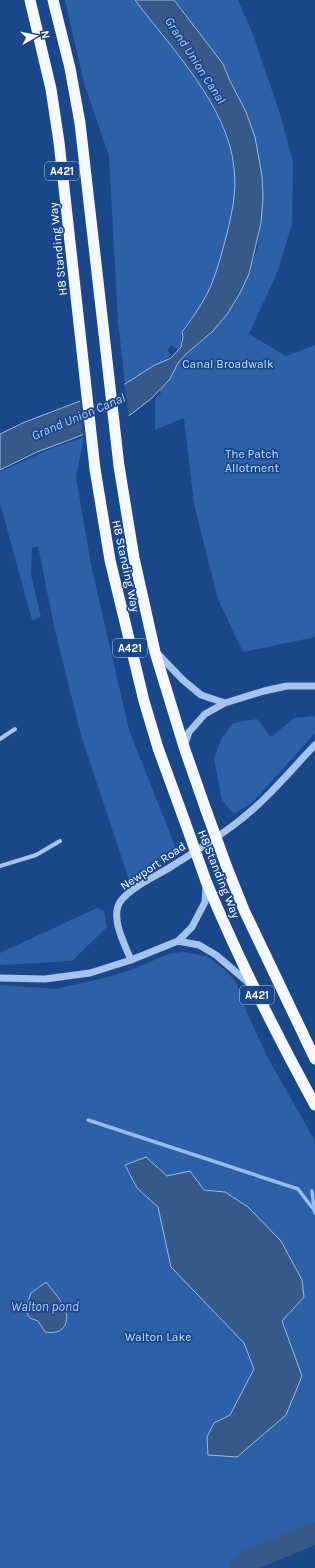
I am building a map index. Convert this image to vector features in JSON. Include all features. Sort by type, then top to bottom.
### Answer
[{"type":"highway","name":"H8 Standing Way","points":[[30,0],[51,89],[58,134],[95,469],[110,560],[133,658],[158,748],[206,881],[252,986],[284,1050],[315,1105]]},
{"type":"highway","name":"H8 Standing Way","points":[[54,0],[70,68],[80,123],[118,466],[134,558],[155,652],[184,748],[226,865],[244,910],[315,1059]]},
{"type":"street","points":[[155,652],[183,680],[201,695],[225,703]]},
{"type":"street","points":[[184,748],[189,732],[205,714],[225,703],[282,687],[315,686]]},
{"type":"street","points":[[0,738],[15,729]]},
{"type":"street","name":"Newport Road","points":[[131,960],[119,931],[116,915],[120,903],[132,891],[236,824],[254,809],[315,746]]},
{"type":"street","points":[[0,866],[36,855],[60,841]]},
{"type":"street","points":[[0,978],[45,979],[90,973],[131,960],[178,941],[192,927],[205,902],[206,881]]},
{"type":"street","points":[[178,941],[199,945],[216,955],[252,986]]},
{"type":"green space","points":[[65,0],[135,0],[201,86],[225,133],[232,159],[235,197],[229,230],[208,293],[197,313],[183,329],[181,335],[181,347],[177,349],[171,345],[167,351],[171,354],[166,360],[153,366],[125,384],[118,321],[109,156],[84,83]]},
{"type":"green space","points":[[174,0],[238,0],[252,32],[280,114],[293,162],[292,224],[277,273],[249,334],[286,356],[315,345],[315,637],[243,652],[218,599],[194,504],[184,418],[155,430],[155,399],[161,393],[160,390],[170,379],[178,363],[228,313],[240,293],[249,274],[257,248],[263,198],[262,176],[255,137],[246,112],[223,64]]},
{"type":"green space","points":[[84,437],[76,477],[91,565],[129,730],[177,851],[129,880],[81,735],[54,626],[38,546],[32,548],[31,575],[41,617],[32,620],[0,503],[0,472],[50,449]]},
{"type":"green space","points":[[314,716],[315,733],[252,803],[234,814],[222,800],[214,759],[221,739],[233,723],[257,719],[271,737],[294,718]]},
{"type":"green space","points":[[97,908],[104,911],[107,927],[72,961],[0,965],[0,953]]},
{"type":"green space","name":"Walton Lake","points":[[182,952],[207,956],[225,970],[236,982],[246,1011],[269,1060],[315,1141],[315,1533],[248,1561],[240,1568],[0,1568],[0,985],[56,989],[108,977],[134,969],[168,954]]},
{"type":"water","name":"Grand Union Canal","points":[[135,0],[174,0],[223,64],[246,112],[255,137],[262,176],[263,198],[261,223],[249,274],[228,313],[213,331],[186,354],[178,363],[170,379],[152,398],[130,415],[37,452],[0,470],[0,434],[25,422],[125,384],[153,366],[171,358],[181,347],[183,337],[182,332],[207,294],[220,259],[230,220],[234,194],[235,177],[230,145],[210,100],[181,58]]},
{"type":"water","name":"Walton Lake","points":[[146,1157],[167,1176],[190,1171],[204,1190],[225,1192],[248,1207],[281,1241],[302,1280],[304,1297],[282,1321],[302,1376],[286,1415],[237,1457],[208,1455],[207,1437],[214,1423],[230,1415],[254,1369],[244,1343],[171,1267],[158,1207],[137,1188],[125,1165]]},
{"type":"water","name":"Walton pond","points":[[46,1282],[62,1304],[67,1316],[63,1328],[55,1332],[45,1332],[38,1321],[30,1318],[25,1310],[31,1293]]},
{"type":"pier","points":[[124,382],[129,418],[83,437],[80,399]]},
{"type":"waterway","points":[[88,1120],[298,1189],[315,1213]]},
{"type":"waterway","points":[[312,1191],[314,1208]]},
{"type":"waterway","points":[[240,1568],[248,1561],[315,1533]]},
{"type":"park label","name":"Canal Broadwalk","points":[[228,364]]},
{"type":"park label","name":"The Patch Allotment","points":[[252,461]]}]
